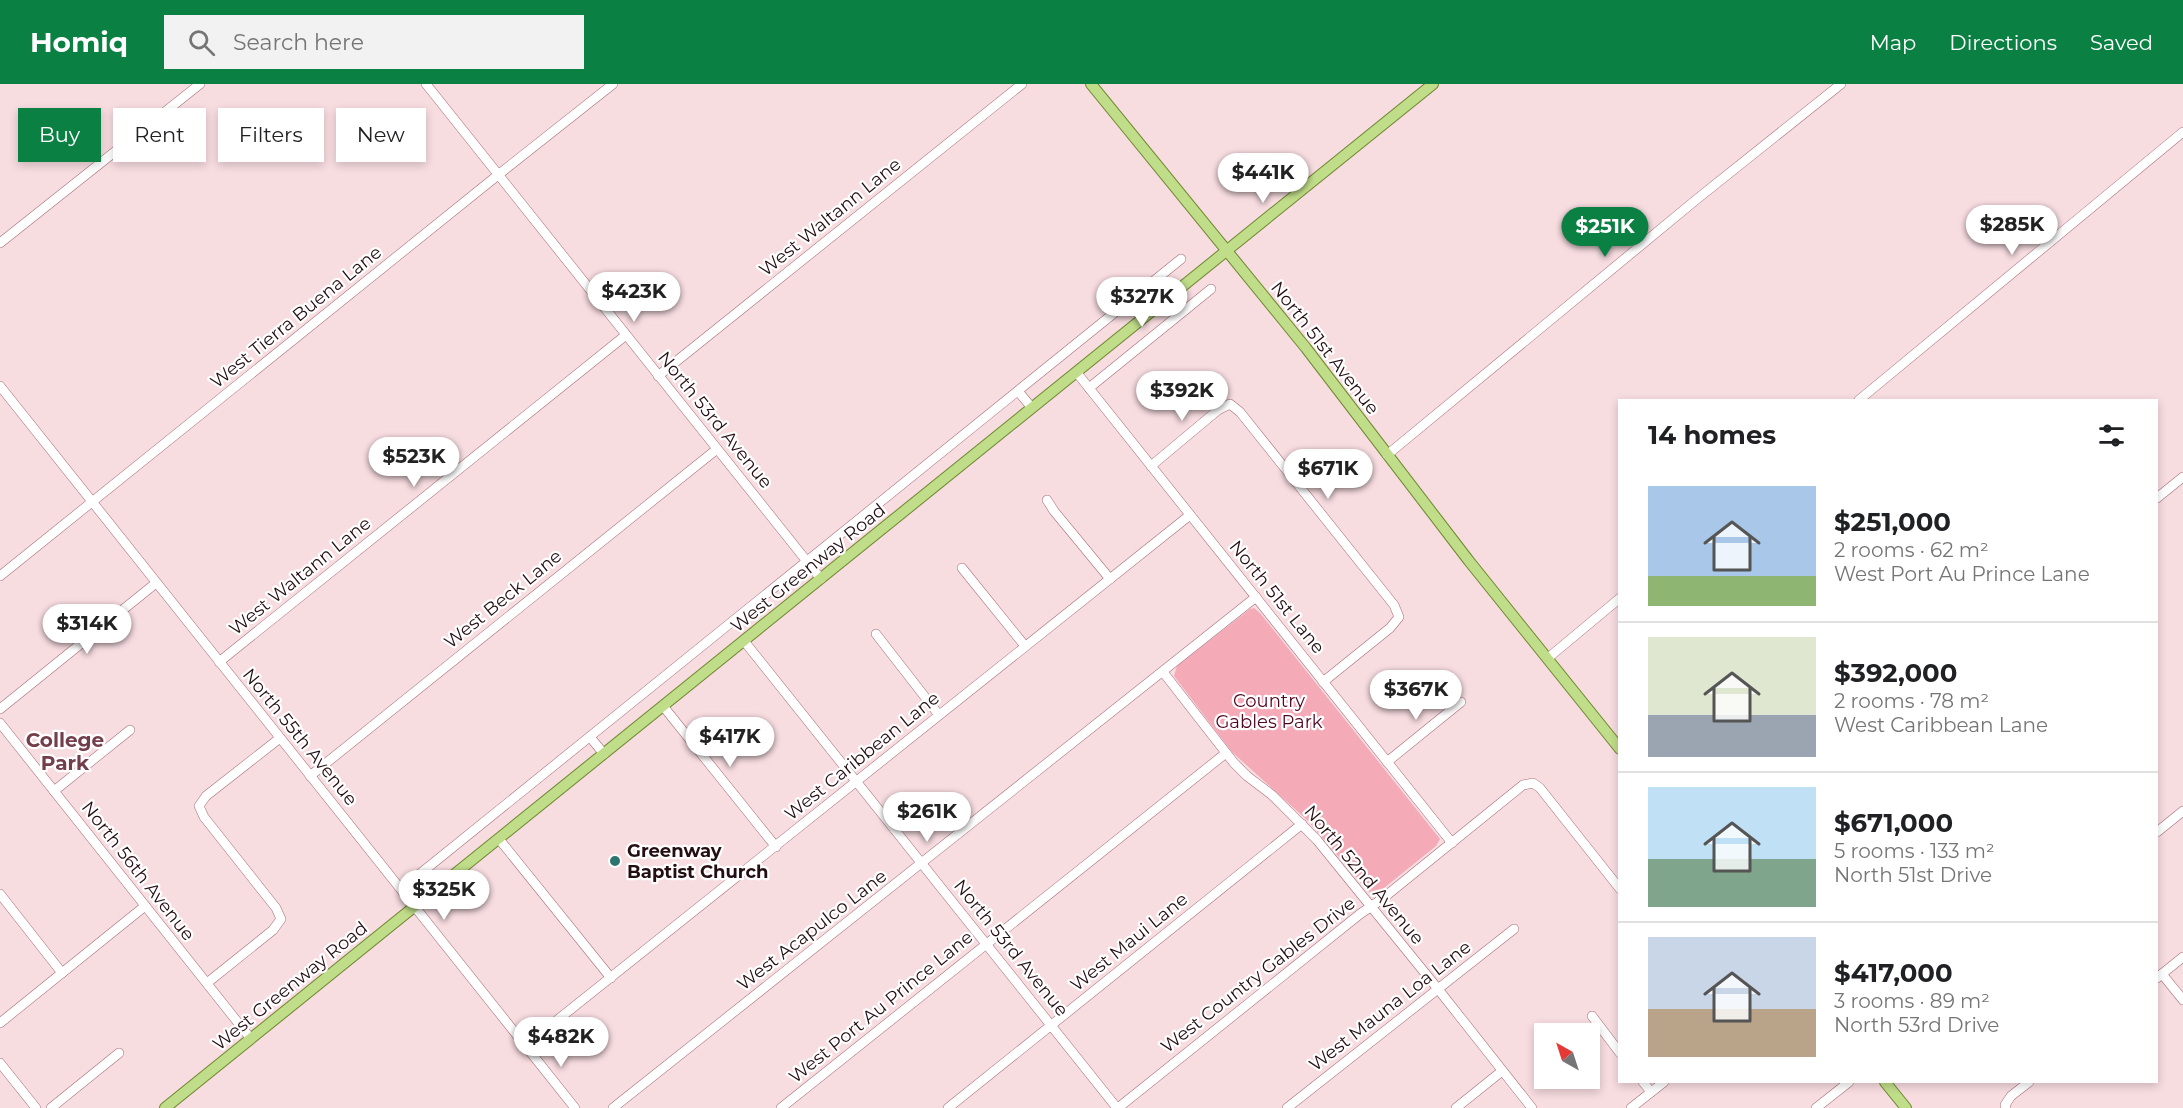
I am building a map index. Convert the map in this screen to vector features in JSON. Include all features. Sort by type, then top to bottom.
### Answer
[{"type":"main road","name":"North 51st Avenue","points":[[1091,84],[1306,348],[1468,561],[1618,746]]},
{"type":"main road","name":"West Greenway Road","points":[[165,1108],[1433,84]]},
{"type":"main road","points":[[1886,1083],[1906,1108]]},
{"type":"street","points":[[0,243],[200,84]]},
{"type":"street","name":"North 53rd Avenue","points":[[426,84],[821,579]]},
{"type":"street","name":"West Tierra Buena Lane","points":[[0,576],[613,84]]},
{"type":"street","name":"West Waltann Lane","points":[[658,376],[1022,84]]},
{"type":"street","points":[[1387,455],[1679,214],[1841,84]]},
{"type":"street","points":[[1860,399],[2183,132]]},
{"type":"street","name":"West Greenway Road","points":[[416,877],[1181,259]]},
{"type":"street","points":[[1089,388],[1211,289]]},
{"type":"street","name":"West Waltann Lane","points":[[219,662],[626,335]]},
{"type":"street","name":"North 51st Lane","points":[[1077,373],[1452,843]]},
{"type":"street","name":"North 55th Avenue","points":[[0,386],[575,1108]]},
{"type":"street","points":[[1018,391],[1032,408]]},
{"type":"street","points":[[1151,465],[1218,410],[1230,404],[1248,421],[1394,605],[1400,617],[1390,628],[1323,682]]},
{"type":"street","name":"West Beck Lane","points":[[310,776],[717,448]]},
{"type":"street","points":[[2158,497],[2183,477]]},
{"type":"street","points":[[1047,500],[1054,512],[1110,579]]},
{"type":"street","name":"West Caribbean Lane","points":[[526,1045],[1190,515]]},
{"type":"street","points":[[962,568],[1025,646]]},
{"type":"street","points":[[0,709],[156,582]]},
{"type":"street","name":"West Acapulco Lane","points":[[613,1108],[1256,597]]},
{"type":"street","points":[[1548,658],[1618,600]]},
{"type":"street","points":[[876,634],[939,715]]},
{"type":"street","name":"North 53rd Avenue","points":[[744,641],[1117,1108]]},
{"type":"street","name":"North 52nd Avenue","points":[[1163,672],[1226,753],[1247,776],[1272,795],[1302,824],[1371,906],[1532,1108]]},
{"type":"street","points":[[1388,762],[1461,702]]},
{"type":"street","points":[[663,706],[776,847]]},
{"type":"street","name":"North 56th Avenue","points":[[0,723],[251,1039]]},
{"type":"street","points":[[54,791],[130,729]]},
{"type":"street","points":[[590,737],[604,754]]},
{"type":"street","points":[[207,983],[273,930],[281,919],[276,908],[204,817],[199,806],[206,796],[280,738]]},
{"type":"street","name":"West Port Au Prince Lane","points":[[781,1108],[1226,753]]},
{"type":"street","name":"West Country Gables Drive","points":[[1117,1108],[1523,785],[1533,783],[1540,788],[1618,886]]},
{"type":"street","points":[[2158,831],[2183,811]]},
{"type":"street","name":"West Maui Lane","points":[[948,1108],[1302,824]]},
{"type":"street","points":[[499,839],[611,978]]},
{"type":"street","points":[[0,894],[62,973]]},
{"type":"street","points":[[0,1023],[145,906]]},
{"type":"street","name":"West Mauna Loa Lane","points":[[1287,1108],[1514,929]]},
{"type":"street","points":[[2183,957],[2160,976],[2183,1000]]},
{"type":"street","points":[[1592,1016],[1618,1050]]},
{"type":"street","points":[[51,1108],[119,1053]]},
{"type":"street","points":[[0,1063],[36,1108]]},
{"type":"street","points":[[1456,1108],[1502,1071]]},
{"type":"street","points":[[1644,1083],[1651,1092]]},
{"type":"street","points":[[1631,1108],[1663,1083]]},
{"type":"street","points":[[1816,1108],[1848,1083]]},
{"type":"street","points":[[2006,1106],[2011,1096],[2028,1083]]},
{"type":"green space","name":"Country Gables Park","points":[[1254,608],[1440,839],[1436,846],[1379,892],[1368,891],[1307,820],[1232,752],[1174,676],[1177,666]]},
{"type":"place","name":"Greenway Baptist Church","points":[[615,861]]},
{"type":"district","name":"College Park","points":[[65,752]]}]
